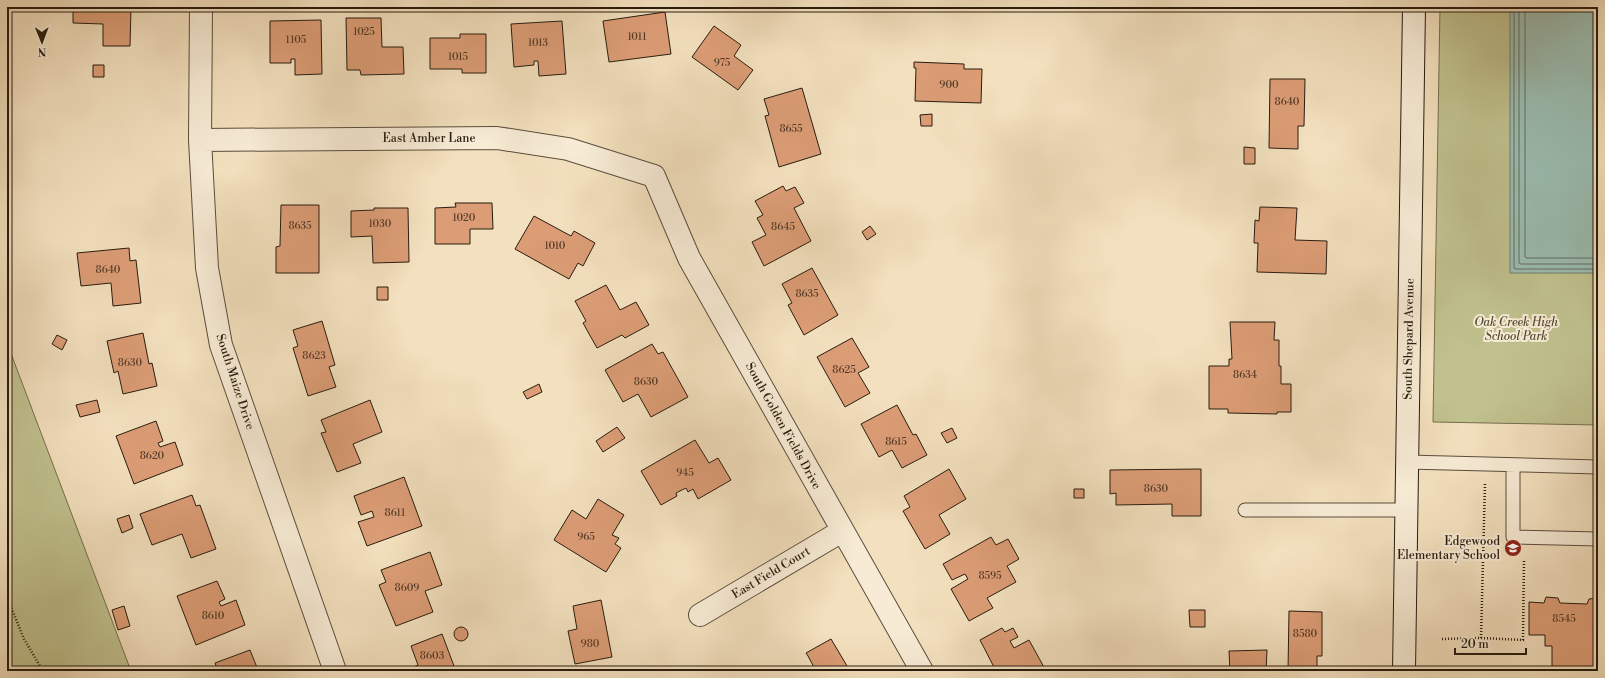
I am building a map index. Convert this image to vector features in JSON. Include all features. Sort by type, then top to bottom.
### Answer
[{"type":"street","name":"South Maize Drive","points":[[201,7],[200,140],[207,268],[221,345],[335,671]]},
{"type":"street","name":"South Shepard Avenue","points":[[1404,671],[1414,7]]},
{"type":"street","name":"East Amber Lane","points":[[200,140],[497,138],[568,149],[654,176]]},
{"type":"street","name":"South Golden Fields Drive","points":[[654,176],[688,258],[922,671]]},
{"type":"street","name":"East Field Court","points":[[700,615],[842,531]]},
{"type":"lane","points":[[1407,462],[1598,467]]},
{"type":"lane","points":[[1513,465],[1513,537],[1598,539]]},
{"type":"lane","points":[[1245,510],[1406,510]]},
{"type":"path","points":[[1481,638],[1486,464]]},
{"type":"path","points":[[1442,639],[1481,638],[1523,640],[1524,559]]},
{"type":"path","points":[[7,597],[24,639],[43,671]]},
{"type":"green space","name":"Oak Creek High School Park","points":[[1440,7],[1598,7],[1598,425],[1433,422]]},
{"type":"green space","points":[[7,343],[131,671],[7,671]]},
{"type":"water","points":[[1510,7],[1598,7],[1598,273],[1510,273]]},
{"type":"building","points":[[73,7],[131,7],[130,46],[103,46],[103,24],[73,23]]},
{"type":"building","points":[[665,12],[671,54],[609,62],[603,21]]},
{"type":"building","points":[[346,18],[381,18],[382,47],[403,47],[404,74],[361,75],[360,70],[347,70]]},
{"type":"building","points":[[321,20],[322,74],[295,75],[295,59],[291,59],[291,63],[270,63],[270,21]]},
{"type":"building","points":[[562,21],[566,74],[539,76],[538,61],[534,61],[534,65],[514,67],[511,24]]},
{"type":"building","points":[[714,26],[741,45],[734,56],[753,70],[738,90],[692,57]]},
{"type":"building","points":[[460,34],[486,34],[486,73],[462,73],[462,69],[430,69],[430,38],[460,38]]},
{"type":"building","points":[[914,62],[964,64],[964,69],[982,69],[981,103],[915,101],[916,68],[914,68]]},
{"type":"building","points":[[93,65],[104,65],[104,77],[93,77]]},
{"type":"building","points":[[1270,79],[1305,79],[1304,126],[1298,126],[1298,149],[1269,148]]},
{"type":"building","points":[[802,88],[821,154],[779,167],[765,116],[769,115],[764,99]]},
{"type":"building","points":[[932,114],[932,126],[921,126],[920,115]]},
{"type":"building","points":[[1244,147],[1255,148],[1255,164],[1244,164]]},
{"type":"building","points":[[783,186],[786,191],[795,187],[804,203],[794,208],[811,241],[764,266],[752,242],[766,235],[757,218],[763,215],[755,201]]},
{"type":"building","points":[[455,203],[492,203],[493,229],[470,229],[470,244],[435,244],[435,208],[456,207]]},
{"type":"building","points":[[281,205],[319,205],[319,273],[276,273],[276,247],[280,246]]},
{"type":"building","points":[[1260,207],[1297,208],[1295,240],[1327,241],[1326,274],[1257,272],[1258,243],[1254,243],[1255,220],[1259,221]]},
{"type":"building","points":[[374,208],[408,208],[409,262],[373,263],[372,236],[351,237],[351,211],[374,210]]},
{"type":"building","points":[[534,216],[571,236],[574,231],[595,243],[583,266],[578,263],[569,279],[515,249]]},
{"type":"building","points":[[870,226],[876,234],[867,240],[862,232]]},
{"type":"building","points":[[129,248],[130,261],[136,260],[141,303],[113,306],[111,283],[81,286],[77,253]]},
{"type":"building","points":[[812,268],[838,315],[804,335],[788,305],[792,303],[782,284]]},
{"type":"building","points":[[606,285],[620,310],[636,302],[649,325],[625,338],[622,335],[597,348],[583,323],[586,321],[575,301]]},
{"type":"building","points":[[377,287],[388,287],[388,300],[377,300]]},
{"type":"building","points":[[322,321],[335,365],[329,367],[336,387],[308,396],[293,348],[298,346],[293,330]]},
{"type":"building","points":[[1230,322],[1275,322],[1274,340],[1279,340],[1281,384],[1291,384],[1291,412],[1277,412],[1277,414],[1228,413],[1228,409],[1209,409],[1209,366],[1229,366],[1229,359],[1232,359]]},
{"type":"building","points":[[143,333],[149,364],[152,363],[157,386],[123,394],[118,371],[114,373],[107,341]]},
{"type":"building","points":[[57,335],[67,340],[62,350],[52,344]]},
{"type":"building","points":[[852,338],[869,367],[858,373],[870,393],[845,407],[817,357]]},
{"type":"building","points":[[652,344],[658,354],[663,352],[688,397],[651,417],[638,394],[623,402],[605,370]]},
{"type":"building","points":[[539,384],[542,392],[527,399],[523,392]]},
{"type":"building","points":[[97,400],[100,412],[80,417],[76,405]]},
{"type":"building","points":[[370,400],[382,432],[353,444],[361,463],[337,472],[321,433],[326,432],[321,420]]},
{"type":"building","points":[[897,405],[913,435],[916,434],[927,455],[902,468],[892,450],[879,457],[861,424]]},
{"type":"building","points":[[156,421],[163,441],[158,443],[160,447],[175,442],[183,465],[134,484],[116,436]]},
{"type":"building","points":[[617,427],[625,438],[603,452],[596,441]]},
{"type":"building","points":[[952,428],[957,438],[947,443],[941,433]]},
{"type":"building","points":[[695,440],[709,463],[718,458],[731,480],[698,499],[693,489],[688,492],[686,488],[676,493],[677,496],[661,505],[641,471]]},
{"type":"building","points":[[949,469],[966,499],[939,515],[950,534],[925,549],[903,511],[910,507],[904,496]]},
{"type":"building","points":[[1201,469],[1201,516],[1172,516],[1172,504],[1116,505],[1116,493],[1110,494],[1110,470]]},
{"type":"building","points":[[404,477],[422,526],[367,546],[358,522],[374,517],[372,511],[361,515],[354,496]]},
{"type":"building","points":[[1074,489],[1084,489],[1084,498],[1074,498]]},
{"type":"building","points":[[192,495],[196,506],[200,505],[216,549],[191,558],[182,534],[152,545],[140,514]]},
{"type":"building","points":[[598,499],[624,515],[612,535],[619,538],[615,544],[621,548],[606,572],[554,540],[572,510],[586,519]]},
{"type":"building","points":[[129,515],[133,528],[122,533],[117,519]]},
{"type":"building","points":[[991,537],[996,545],[1008,539],[1019,559],[1007,566],[1016,582],[987,598],[993,608],[969,621],[951,589],[968,579],[965,574],[952,580],[943,564]]},
{"type":"building","points":[[430,552],[442,585],[425,591],[433,612],[396,626],[379,585],[386,582],[381,570]]},
{"type":"building","points":[[217,581],[225,599],[219,602],[221,606],[236,600],[245,625],[196,645],[177,596]]},
{"type":"building","points":[[1546,597],[1558,598],[1560,603],[1587,604],[1589,599],[1598,598],[1598,671],[1552,671],[1552,646],[1545,646],[1545,635],[1529,635],[1529,602],[1544,603]]},
{"type":"building","points":[[601,600],[612,657],[575,664],[568,631],[577,629],[573,606]]},
{"type":"building","points":[[124,606],[130,626],[118,630],[112,610]]},
{"type":"building","points":[[1189,610],[1205,610],[1205,627],[1190,627]]},
{"type":"building","points":[[1289,611],[1322,612],[1322,656],[1317,656],[1317,671],[1288,671]]},
{"type":"building","points":[[458,627],[464,627],[468,631],[468,637],[464,641],[458,641],[454,637],[454,631]]},
{"type":"building","points":[[1002,628],[1005,632],[1013,628],[1018,637],[1010,641],[1014,648],[1029,640],[1045,669],[1040,671],[996,671],[980,640]]},
{"type":"building","points":[[442,634],[454,666],[442,671],[413,671],[411,668],[418,665],[411,646]]},
{"type":"building","points":[[831,639],[850,671],[816,671],[806,653]]},
{"type":"building","points":[[250,650],[258,670],[260,671],[218,671],[215,663]]},
{"type":"building","points":[[1267,650],[1266,671],[1230,671],[1229,651]]},
{"type":"place","name":"Edgewood Elementary School","points":[[1513,548]]}]
